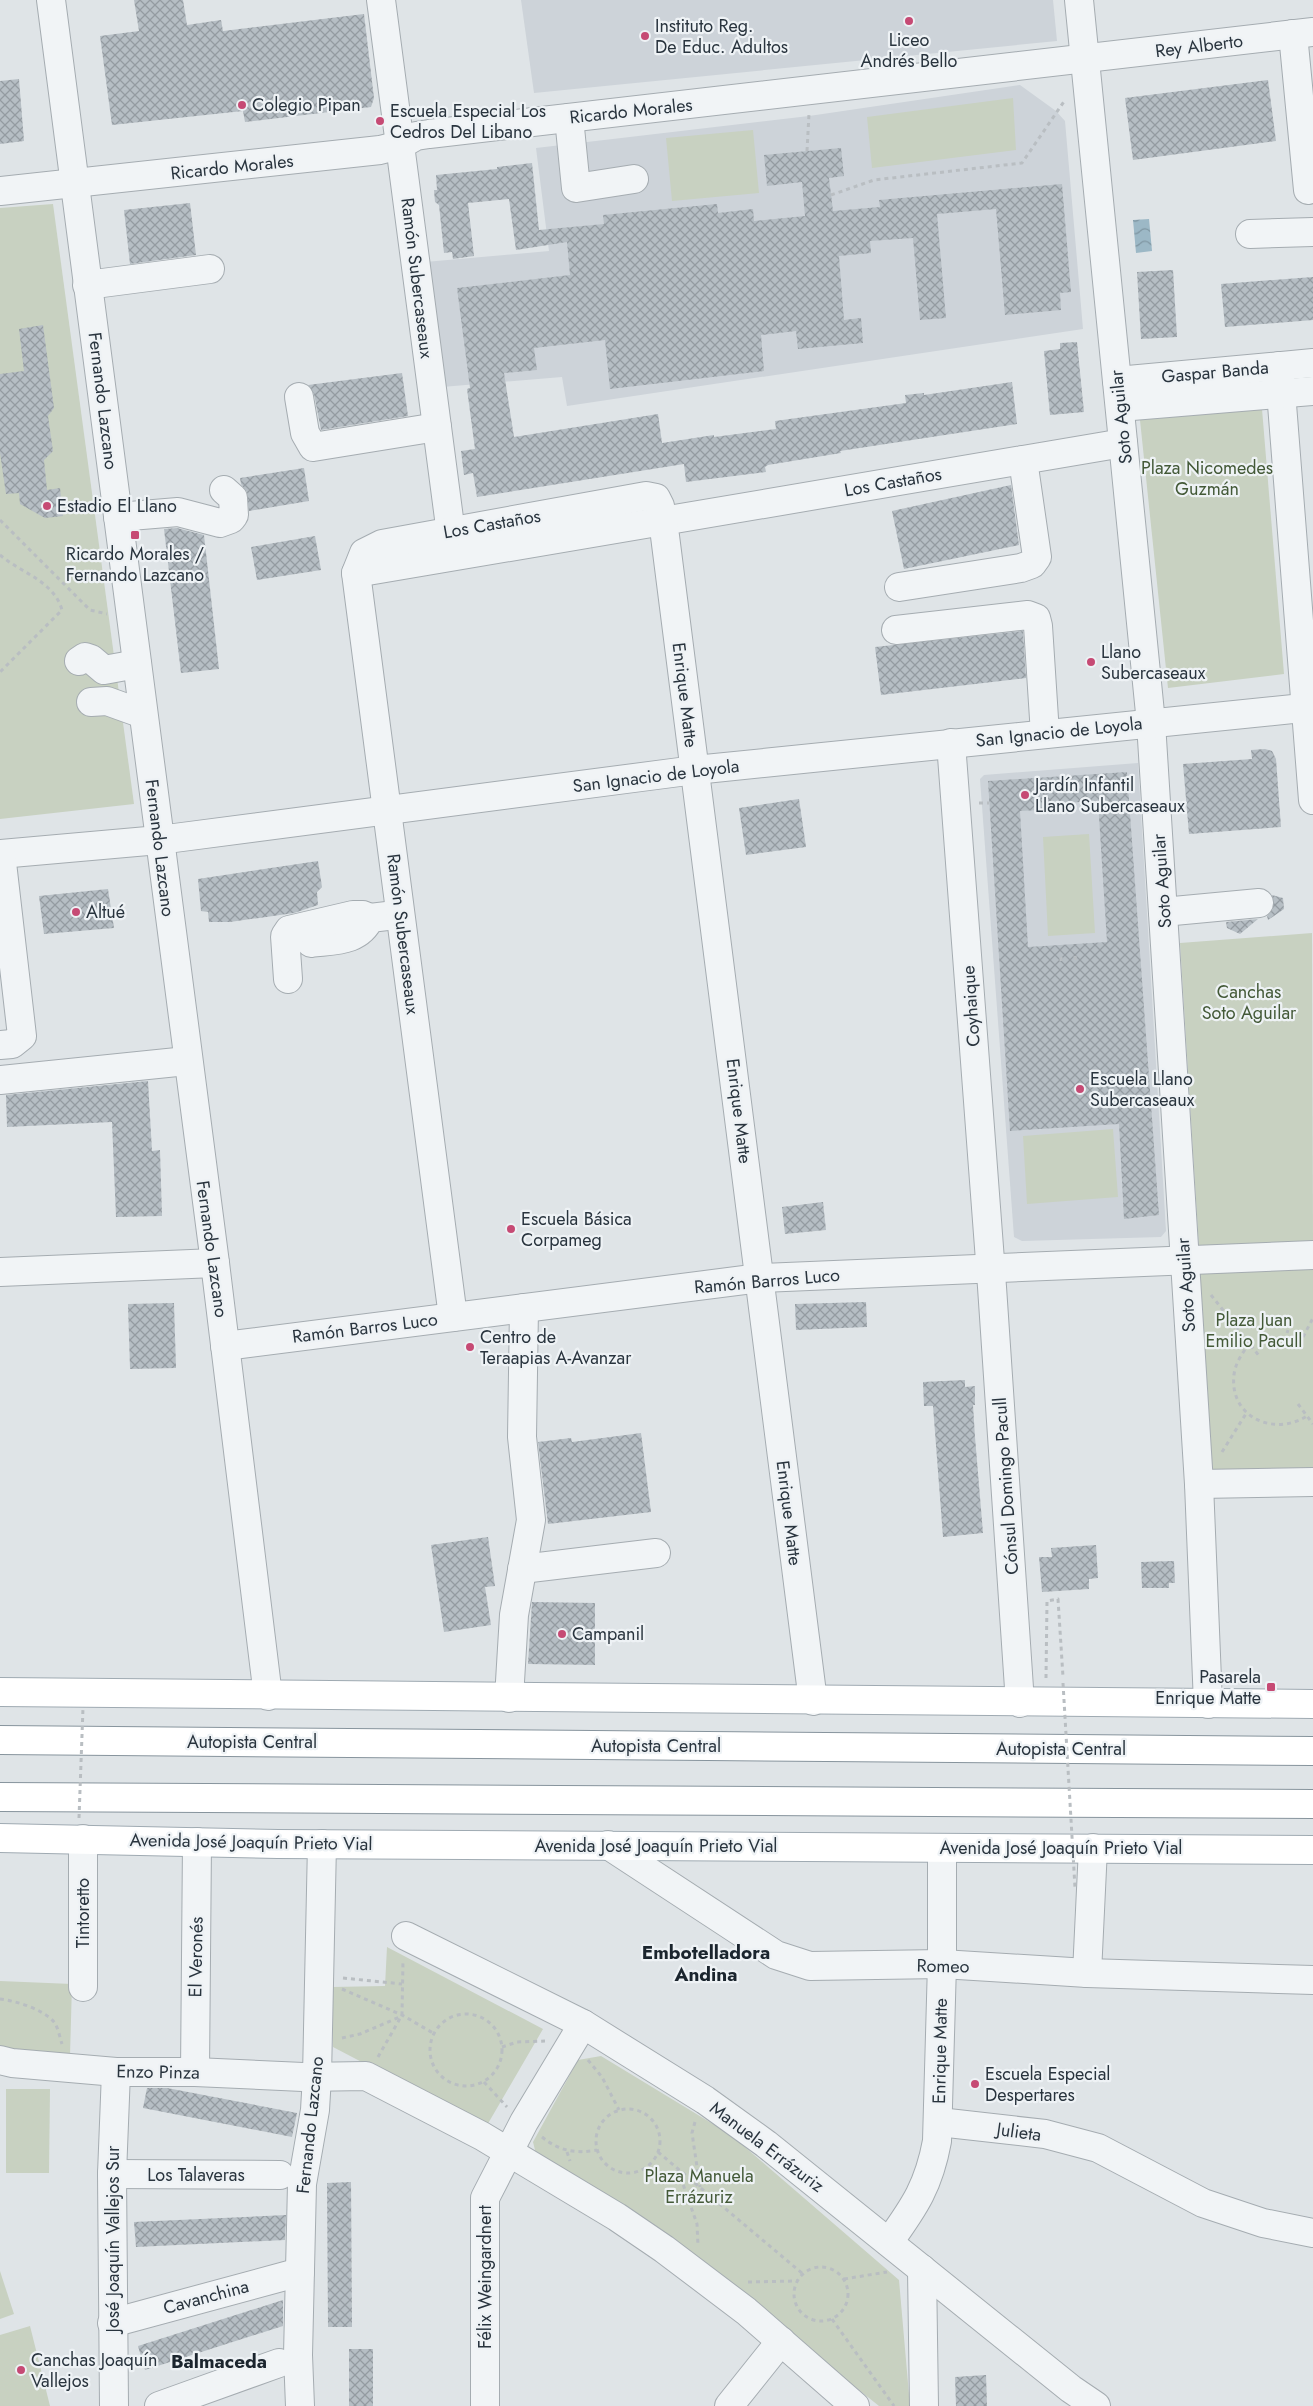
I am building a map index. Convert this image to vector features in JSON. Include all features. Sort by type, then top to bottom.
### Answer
[{"type":"main road","points":[[0,1692],[1020,1703],[1313,1704]]},
{"type":"main road","name":"Autopista Central","points":[[0,1740],[1313,1751]]},
{"type":"main road","points":[[0,1798],[1313,1804]]},
{"type":"main road","name":"Avenida José Joaquín Prieto Vial","points":[[0,1838],[81,1828],[197,1842],[1313,1850]]},
{"type":"street","name":"Fernando Lazcano","points":[[51,0],[187,1060],[215,1263],[268,1696]]},
{"type":"street","name":"Ramón Subercaseaux","points":[[381,0],[452,544]]},
{"type":"street","name":"Soto Aguilar","points":[[1079,0],[1151,723],[1199,1484],[1208,1704]]},
{"type":"street","name":"Rey Alberto","points":[[1087,70],[1303,33]]},
{"type":"street","points":[[1303,33],[1308,190]]},
{"type":"street","name":"Ricardo Morales","points":[[0,192],[380,150],[400,146],[416,136],[809,91],[1087,70]]},
{"type":"street","points":[[569,118],[576,188],[634,179]]},
{"type":"street","points":[[1250,234],[1313,232]]},
{"type":"street","points":[[88,285],[210,269]]},
{"type":"street","name":"Gaspar Banda","points":[[1117,381],[1313,364]]},
{"type":"street","points":[[1279,366],[1309,707],[1313,800]]},
{"type":"street","name":"Gaspar Banda","points":[[1120,408],[1313,391]]},
{"type":"street","points":[[299,397],[305,433],[313,447],[437,426]]},
{"type":"street","name":"Los Castaños","points":[[360,563],[382,544],[452,544],[646,496],[656,498],[660,506],[663,522],[1123,443]]},
{"type":"street","points":[[899,587],[1021,568],[1032,564],[1037,557],[1023,460]]},
{"type":"street","points":[[118,517],[178,512],[220,523],[234,515],[233,498],[224,490]]},
{"type":"street","name":"Enrique Matte","points":[[663,522],[813,1701]]},
{"type":"street","name":"Ramón Subercaseaux","points":[[360,563],[387,810],[453,1317]]},
{"type":"street","points":[[896,630],[1028,615],[1036,618],[1045,734]]},
{"type":"street","points":[[79,661],[85,657],[91,659],[104,670],[137,664]]},
{"type":"street","points":[[91,702],[107,701],[143,714]]},
{"type":"street","name":"San Ignacio de Loyola","points":[[1,854],[159,840],[695,770],[1309,707]]},
{"type":"street","name":"Coyhaique","points":[[951,743],[991,1268]]},
{"type":"street","points":[[0,1045],[12,1044],[22,1036],[1,854]]},
{"type":"street","points":[[1164,912],[1259,902]]},
{"type":"street","points":[[288,979],[285,936],[289,930],[353,915],[363,915],[370,918],[401,914]]},
{"type":"street","points":[[311,943],[357,936],[370,918]]},
{"type":"street","points":[[0,1080],[187,1060]]},
{"type":"street","name":"Ramón Barros Luco","points":[[225,1346],[760,1278],[1313,1255]]},
{"type":"street","points":[[0,1272],[215,1263]]},
{"type":"street","name":"Cónsul Domingo Pacull","points":[[991,1268],[1020,1703]]},
{"type":"street","points":[[509,1698],[514,1614],[531,1520],[522,1437],[524,1308]]},
{"type":"street","points":[[1199,1484],[1313,1482]]},
{"type":"street","points":[[522,1569],[656,1553]]},
{"type":"street","name":"Tintoretto","points":[[81,1828],[83,1987]]},
{"type":"street","name":"El Veronés","points":[[195,2072],[197,1842]]},
{"type":"street","name":"Fernando Lazcano","points":[[300,2406],[302,2184],[314,2110],[317,2076],[322,1844]]},
{"type":"street","name":"Romeo","points":[[608,1845],[786,1960],[810,1966],[942,1964],[1087,1973],[1313,1980]]},
{"type":"street","name":"Enrique Matte","points":[[907,2256],[919,2199],[933,2161],[939,2122],[942,1848]]},
{"type":"street","points":[[1087,1973],[1093,1848]]},
{"type":"street","name":"Manuela Errázuriz","points":[[408,1937],[582,2024],[705,2100],[766,2144],[1070,2389],[1096,2406]]},
{"type":"street","name":"Félix Weingardnert","points":[[485,2406],[483,2206],[487,2191],[508,2152],[582,2024]]},
{"type":"street","name":"Enzo Pinza","points":[[0,2060],[12,2063],[116,2072],[195,2072],[317,2076]]},
{"type":"street","name":"José Joaquín Vallejos Sur","points":[[114,2406],[112,2174],[116,2072]]},
{"type":"street","points":[[317,2076],[366,2076],[482,2136],[592,2202],[664,2249],[710,2283],[781,2341],[855,2406]]},
{"type":"street","name":"Julieta","points":[[939,2122],[1046,2134],[1098,2148],[1174,2189],[1233,2214],[1263,2223],[1313,2233]]},
{"type":"street","name":"Los Talaveras","points":[[112,2174],[280,2175]]},
{"type":"street","points":[[907,2256],[924,2406]]},
{"type":"street","name":"Cavanchina","points":[[112,2323],[300,2272]]},
{"type":"street","points":[[729,2406],[781,2341]]},
{"type":"street","points":[[159,2406],[279,2363]]},
{"type":"path","points":[[831,195],[874,180],[1022,162],[1087,70]]},
{"type":"path","points":[[807,151],[809,91]]},
{"type":"path","points":[[0,520],[90,610],[102,614],[130,611]]},
{"type":"path","points":[[0,555],[10,564],[53,590],[62,610],[0,672]]},
{"type":"path","points":[[1075,956],[1076,963]]},
{"type":"path","points":[[1061,957],[1062,964]]},
{"type":"path","points":[[1206,1289],[1260,1357]]},
{"type":"path","points":[[1303,1337],[1313,1318]]},
{"type":"path","points":[[1236,1334],[1240,1331]]},
{"type":"path","points":[[1249,1343],[1237,1361],[1234,1375],[1234,1388],[1239,1402],[1247,1412],[1258,1420],[1270,1425],[1284,1426],[1296,1423],[1306,1416]]},
{"type":"path","points":[[1298,1404],[1313,1424]]},
{"type":"path","points":[[1221,1453],[1247,1412]]},
{"type":"path","points":[[1046,1687],[1047,1601],[1058,1599],[1075,1888]]},
{"type":"path","points":[[81,1828],[83,1708]]},
{"type":"path","points":[[366,2076],[402,2016],[404,1951],[408,1937]]},
{"type":"path","points":[[340,1977],[402,1984]]},
{"type":"path","points":[[339,1988],[402,2016],[434,2033]]},
{"type":"path","points":[[0,1999],[12,2000],[54,2022],[71,2068]]},
{"type":"path","points":[[468,2014],[482,2018],[494,2028],[500,2037],[502,2052],[498,2068],[492,2076],[474,2086],[459,2086],[444,2080],[432,2064],[429,2054],[434,2033],[443,2022],[457,2015],[468,2014]]},
{"type":"path","points":[[319,2035],[338,2039],[360,2034],[402,2016]]},
{"type":"path","points":[[701,2188],[692,2133],[698,2110],[705,2100]]},
{"type":"path","points":[[619,2110],[639,2111],[648,2116],[656,2128],[660,2142],[658,2152],[646,2168],[627,2174],[617,2172],[608,2167],[601,2159],[597,2150],[598,2130],[602,2122],[619,2110]]},
{"type":"path","points":[[658,2152],[803,2274]]},
{"type":"path","points":[[678,2169],[697,2224],[698,2245],[695,2253]]},
{"type":"path","points":[[844,2279],[897,2271],[907,2256]]},
{"type":"path","points":[[820,2267],[838,2272],[844,2279],[848,2288],[846,2306],[832,2319],[814,2320],[799,2309],[795,2290],[803,2274],[820,2267]]},
{"type":"path","points":[[832,2319],[894,2406]]},
{"type":"shaded area","points":[[521,0],[1053,0],[1057,41],[534,93]]},
{"type":"shaded area","points":[[1020,85],[1056,111],[1065,121],[1083,329],[567,406],[562,377],[442,387],[425,262],[549,251],[536,148],[809,116]]},
{"type":"shaded area","name":"Escuela Llano Subercaseaux","points":[[1138,763],[1166,1231],[1161,1237],[1022,1241],[1014,1237],[980,779],[984,775]]},
{"type":"green space","points":[[1013,98],[1016,150],[872,168],[867,117]]},
{"type":"green space","points":[[753,130],[759,193],[672,201],[666,138]]},
{"type":"green space","name":"Estadio El Llano","points":[[53,204],[134,804],[0,819],[0,208]]},
{"type":"green space","name":"Plaza Nicomedes Guzmán","points":[[1262,409],[1284,674],[1168,688],[1140,420]]},
{"type":"green space","points":[[1089,834],[1095,933],[1048,936],[1043,837]]},
{"type":"green space","name":"Canchas Soto Aguilar","points":[[1312,933],[1313,1241],[1199,1248],[1180,943]]},
{"type":"green space","points":[[1113,1129],[1118,1197],[1027,1204],[1023,1136]]},
{"type":"green space","name":"Plaza Juan Emilio Pacull","points":[[1313,1269],[1313,1479],[1203,1481],[1192,1273]]},
{"type":"green space","points":[[387,1947],[543,2029],[486,2127],[333,2047],[332,1987],[385,1986]]},
{"type":"green space","points":[[0,1981],[72,1984],[70,2056],[0,2053]]},
{"type":"green space","name":"Plaza Manuela Errázuriz","points":[[601,2056],[731,2135],[899,2280],[910,2406],[879,2406],[648,2221],[536,2154],[533,2142],[578,2060]]},
{"type":"green space","points":[[6,2089],[50,2089],[49,2173],[6,2173]]},
{"type":"green space","name":"Canchas Joaquín Vallejos","points":[[0,2271],[14,2314],[0,2319]]},
{"type":"green space","name":"Canchas Joaquín Vallejos","points":[[30,2326],[50,2406],[0,2406],[0,2335]]},
{"type":"water","points":[[1149,219],[1152,251],[1136,253],[1133,220]]},
{"type":"building","points":[[134,0],[183,0],[187,25],[221,20],[223,31],[364,14],[374,98],[371,107],[245,122],[243,111],[112,125],[100,36],[139,31]]},
{"type":"building","points":[[19,79],[24,141],[0,144],[0,81]]},
{"type":"building","points":[[1268,80],[1276,141],[1133,160],[1125,98]]},
{"type":"building","points":[[841,148],[844,176],[829,178],[833,211],[880,207],[879,200],[1062,184],[1071,292],[1060,293],[1061,310],[1005,315],[996,209],[937,214],[946,318],[920,320],[913,238],[870,241],[871,253],[839,256],[844,320],[861,318],[863,343],[798,349],[796,331],[761,335],[764,371],[610,389],[605,340],[534,348],[537,370],[504,373],[514,437],[658,414],[662,443],[714,435],[714,437],[776,429],[775,421],[906,403],[905,395],[924,393],[924,395],[1012,382],[1017,424],[840,451],[841,453],[768,465],[765,467],[766,472],[686,482],[684,464],[477,497],[473,473],[464,475],[461,451],[475,449],[467,389],[470,388],[457,288],[570,275],[567,242],[516,250],[509,199],[468,203],[474,256],[453,259],[452,252],[444,253],[439,205],[435,202],[434,190],[437,190],[436,175],[497,169],[497,167],[532,163],[539,230],[604,224],[603,215],[717,204],[718,213],[753,209],[754,221],[805,216],[802,182],[767,186],[764,155]]},
{"type":"building","points":[[190,203],[196,255],[130,264],[124,210]]},
{"type":"building","points":[[1173,270],[1177,337],[1141,339],[1137,272]]},
{"type":"building","points":[[1313,277],[1313,320],[1225,327],[1221,284]]},
{"type":"building","points":[[43,325],[54,408],[48,416],[53,451],[44,460],[47,490],[60,488],[63,516],[45,518],[20,504],[19,493],[6,494],[0,453],[0,374],[24,371],[19,329]]},
{"type":"building","points":[[1077,342],[1084,412],[1050,415],[1044,351],[1060,349],[1060,343]]},
{"type":"building","points":[[402,373],[408,416],[321,430],[314,394],[308,385]]},
{"type":"building","points":[[304,468],[309,501],[249,511],[247,492],[241,484],[240,478]]},
{"type":"building","points":[[1011,485],[1019,545],[904,569],[892,511]]},
{"type":"building","points":[[177,528],[204,535],[219,669],[181,673],[164,529]]},
{"type":"building","points":[[315,536],[321,570],[257,580],[251,547]]},
{"type":"building","points":[[1023,631],[1026,678],[881,695],[875,647]]},
{"type":"building","points":[[1265,749],[1272,751],[1276,759],[1281,827],[1189,834],[1183,764],[1252,759],[1251,750]]},
{"type":"building","points":[[1127,772],[1159,1215],[1124,1219],[1119,1124],[1010,1131],[988,781]],"holes":[[[1098,801],[1107,942],[1028,947],[1020,811],[1061,809],[1061,803]]]},
{"type":"building","points":[[799,799],[806,847],[746,855],[739,808]]},
{"type":"building","points":[[318,861],[322,887],[317,892],[318,905],[294,913],[230,922],[209,922],[208,912],[201,911],[198,879]]},
{"type":"building","name":"Altué","points":[[108,889],[114,928],[44,934],[39,896]]},
{"type":"building","points":[[1272,895],[1283,898],[1284,909],[1268,920],[1267,916],[1273,909]]},
{"type":"building","points":[[1258,919],[1240,934],[1227,928],[1226,922]]},
{"type":"building","points":[[148,1081],[152,1151],[160,1150],[162,1216],[116,1217],[112,1122],[7,1127],[6,1095]]},
{"type":"building","points":[[823,1202],[826,1230],[785,1234],[782,1207]]},
{"type":"building","points":[[866,1302],[867,1327],[796,1330],[795,1304]]},
{"type":"building","points":[[174,1303],[176,1368],[130,1369],[128,1304]]},
{"type":"building","points":[[965,1380],[965,1387],[975,1386],[975,1405],[973,1405],[983,1533],[943,1537],[933,1406],[924,1406],[923,1382]]},
{"type":"building","points":[[641,1433],[651,1512],[548,1524],[538,1442],[571,1438],[572,1442]]},
{"type":"building","points":[[488,1537],[495,1586],[485,1587],[491,1625],[444,1632],[431,1545]]},
{"type":"building","points":[[1096,1545],[1098,1578],[1089,1579],[1089,1589],[1042,1592],[1039,1557],[1052,1557],[1051,1548]]},
{"type":"building","points":[[1174,1561],[1175,1583],[1169,1583],[1169,1588],[1142,1588],[1141,1562]]},
{"type":"building","name":"Campanil","points":[[532,1602],[595,1603],[595,1665],[528,1664]]},
{"type":"building","points":[[147,2088],[167,2088],[297,2113],[292,2137],[143,2108]]},
{"type":"building","points":[[351,2182],[352,2327],[328,2327],[327,2183]]},
{"type":"building","points":[[286,2215],[285,2240],[136,2247],[134,2222]]},
{"type":"building","points":[[283,2300],[283,2326],[145,2370],[138,2346]]},
{"type":"building","points":[[349,2349],[373,2349],[373,2406],[349,2406]]},
{"type":"building","points":[[986,2375],[987,2406],[956,2406],[955,2377]]},
{"type":"place","name":"Liceo Andrés Bello","points":[[909,21]]},
{"type":"place","name":"Instituto Reg. De Educ. Adultos","points":[[645,36]]},
{"type":"place","name":"Colegio Pipan","points":[[242,105]]},
{"type":"place","name":"Escuela Especial Los Cedros Del Libano","points":[[380,121]]},
{"type":"place","name":"Estadio El Llano","points":[[47,506]]},
{"type":"place","name":"Ricardo Morales / Fernando Lazcano","points":[[135,535]]},
{"type":"place","name":"Llano Subercaseaux","points":[[1091,662]]},
{"type":"place","name":"Jardín Infantil Llano Subercaseaux","points":[[1025,795]]},
{"type":"place","name":"Altué","points":[[76,912]]},
{"type":"place","name":"Escuela Llano Subercaseaux","points":[[1080,1089]]},
{"type":"place","name":"Escuela Básica Corpameg","points":[[511,1229]]},
{"type":"place","name":"Centro de Teraapias A-Avanzar","points":[[470,1347]]},
{"type":"place","name":"Campanil","points":[[562,1634]]},
{"type":"place","name":"Pasarela Enrique Matte","points":[[1271,1687]]},
{"type":"place","name":"Escuela Especial Despertares","points":[[975,2084]]},
{"type":"place","name":"Canchas Joaquín Vallejos","points":[[21,2370]]},
{"type":"district","name":"Embotelladora Andina","points":[[706,1963]]},
{"type":"district","name":"Balmaceda","points":[[219,2361]]}]
